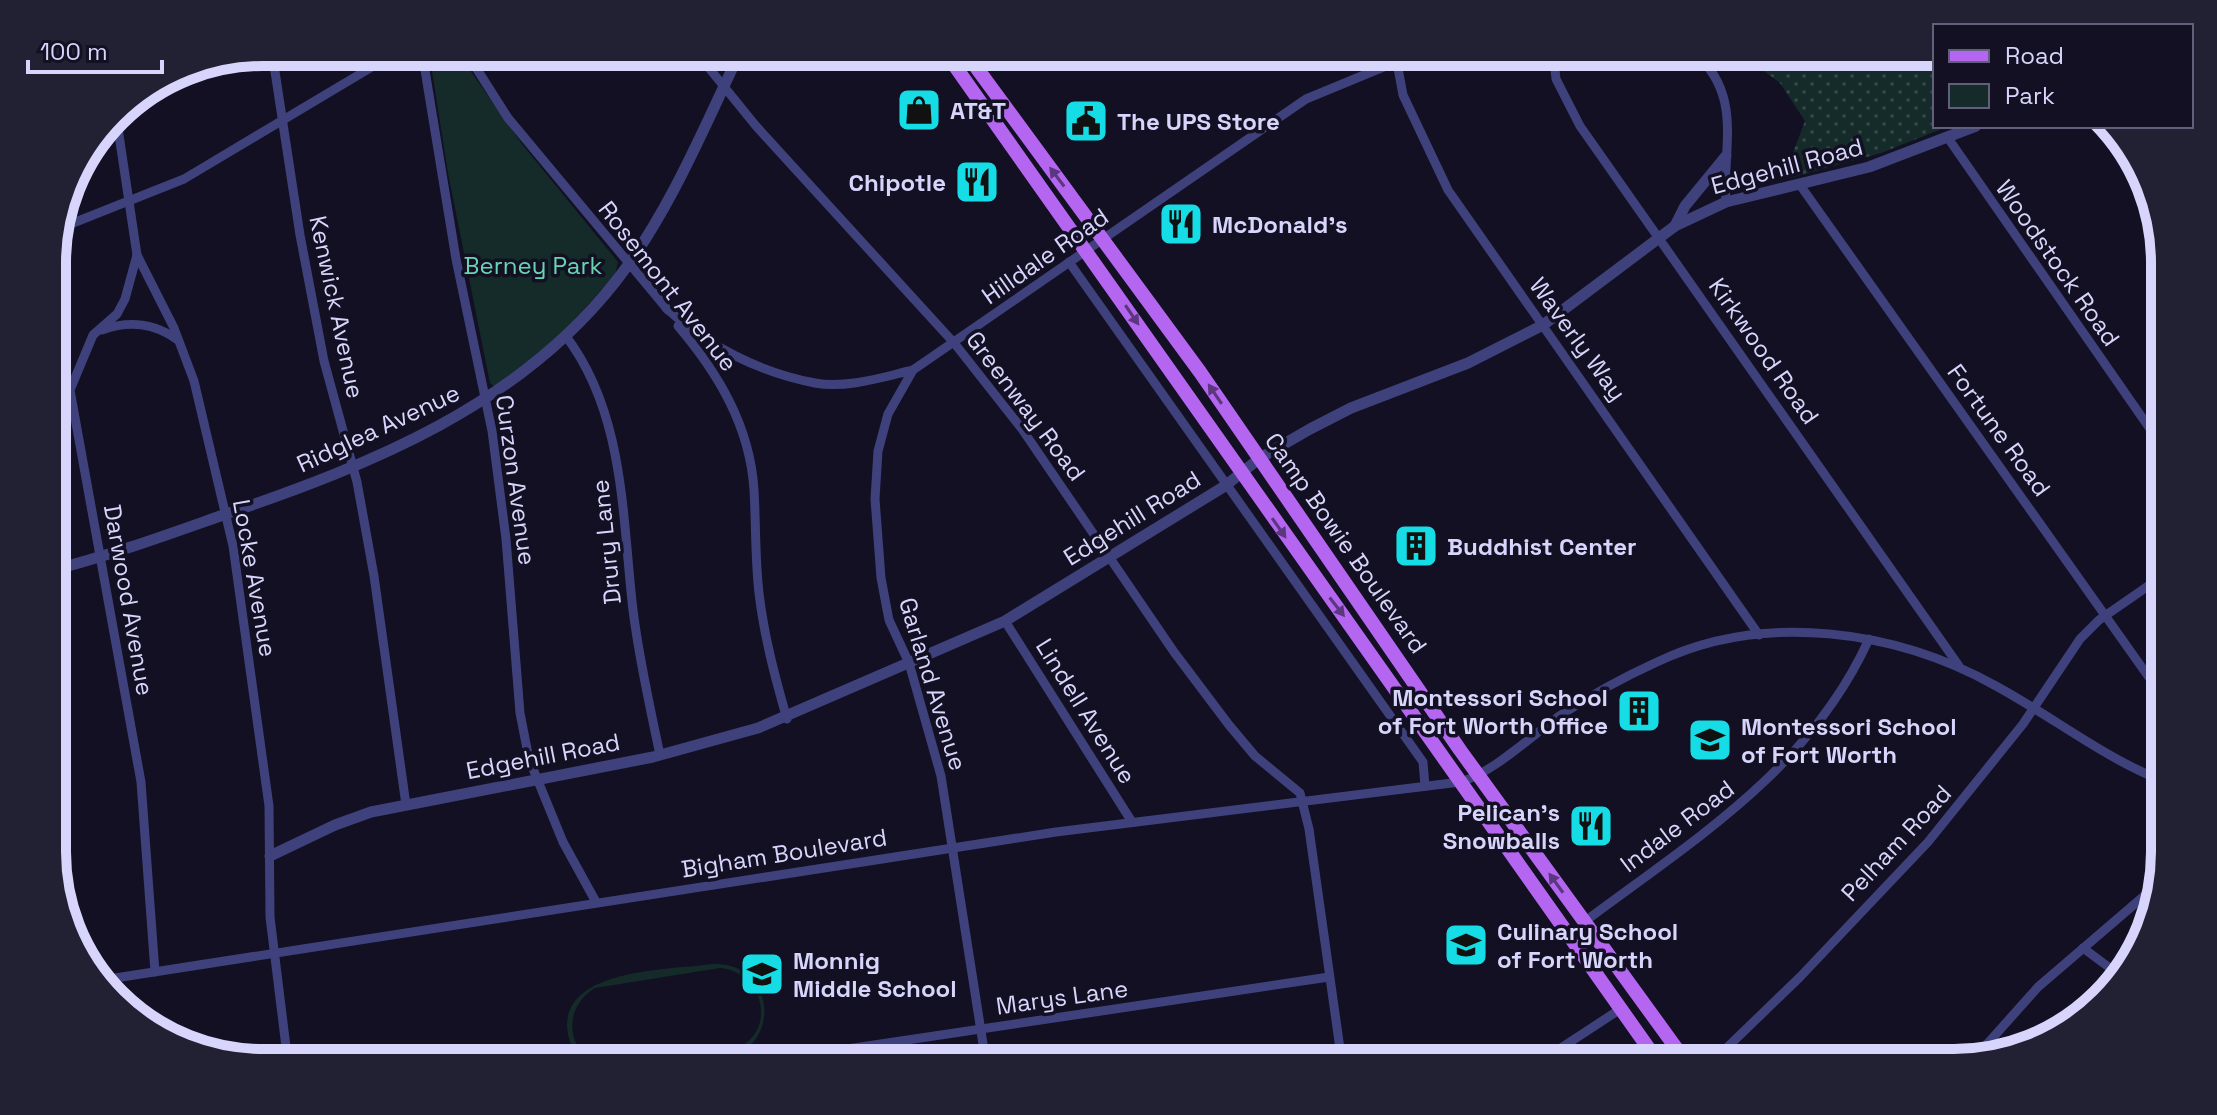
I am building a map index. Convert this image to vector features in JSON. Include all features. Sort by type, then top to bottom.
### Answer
[{"type":"main road","name":"Camp Bowie Boulevard","points":[[955,66],[1088,250],[1240,473],[1650,1049]]},
{"type":"main road","points":[[970,66],[998,99]]},
{"type":"main road","name":"Camp Bowie Boulevard","points":[[975,66],[1104,239],[1373,619],[1478,774],[1677,1049]]},
{"type":"main road","points":[[1356,632],[1373,619]]},
{"type":"main road","points":[[1570,933],[1584,922]]},
{"type":"main road","points":[[1622,1008],[1638,996]]},
{"type":"street","name":"Kenwick Avenue","points":[[274,66],[324,361],[352,467],[374,576],[406,805]]},
{"type":"street","points":[[70,224],[184,179],[374,66]]},
{"type":"street","name":"Curzon Avenue","points":[[424,66],[456,259],[486,400],[506,539],[520,713],[536,781],[563,842],[596,902]]},
{"type":"street","name":"Rosemont Avenue","points":[[475,66],[508,118],[666,308],[723,385],[744,437],[754,488],[759,593],[767,646],[787,719]]},
{"type":"street","name":"Greenway Road","points":[[706,66],[955,344],[1022,429],[1174,652],[1229,725],[1255,756],[1300,793],[1302,800]]},
{"type":"street","name":"Ridglea Avenue","points":[[66,567],[102,558],[226,515],[352,467],[434,430],[486,400],[565,335],[616,281],[675,188],[733,66]]},
{"type":"street","name":"Hilldale Road","points":[[666,308],[686,327],[714,345],[764,367],[816,384],[869,380],[913,370],[955,344],[1306,99],[1376,66]]},
{"type":"street","name":"Waverly Way","points":[[1399,66],[1403,95],[1432,163],[1759,635]]},
{"type":"street","name":"Kirkwood Road","points":[[1555,66],[1556,79],[1566,101],[1959,666]]},
{"type":"street","points":[[1708,66],[1726,107],[1730,132],[1726,156],[1726,202]]},
{"type":"street","name":"Edgehill Road","points":[[270,856],[335,825],[371,812],[660,755],[787,719],[1005,621],[1225,486],[1260,458],[1340,413],[1468,363],[1543,325],[1675,226],[1726,202],[1906,155],[1971,128]]},
{"type":"street","name":"Locke Avenue","points":[[118,130],[137,255],[194,381],[226,515],[245,622],[269,806],[274,953],[286,1049]]},
{"type":"street","name":"Woodstock Road","points":[[1948,138],[2151,430]]},
{"type":"street","points":[[1675,226],[1685,206],[1726,156]]},
{"type":"street","name":"Fortune Road","points":[[1800,185],[2151,680]]},
{"type":"street","name":"Darwood Avenue","points":[[137,255],[125,299],[117,314],[99,331],[79,363],[70,390],[141,782],[155,972]]},
{"type":"street","points":[[1069,262],[1423,762],[1425,786]]},
{"type":"street","points":[[99,331],[131,323],[161,329],[178,340]]},
{"type":"street","name":"Drury Lane","points":[[565,335],[594,377],[615,447],[634,614],[660,755]]},
{"type":"street","name":"Garland Avenue","points":[[913,370],[888,414],[878,451],[875,499],[881,578],[889,620],[909,663],[937,757],[984,1049]]},
{"type":"street","name":"Pelham Road","points":[[1725,1049],[1800,977],[1928,842],[2033,708],[2066,656],[2105,616],[2151,584]]},
{"type":"street","name":"Lindell Avenue","points":[[1005,621],[1132,822]]},
{"type":"street","name":"Bigham Boulevard","points":[[112,979],[952,847],[1460,782],[1478,774],[1562,715],[1624,678],[1673,655],[1759,635],[1808,631],[1869,639],[1959,666]]},
{"type":"street","name":"Indale Road","points":[[1584,922],[1741,803],[1790,759],[1834,705],[1869,639]]},
{"type":"street","points":[[1959,666],[2105,754],[2151,775]]},
{"type":"street","points":[[1302,800],[1340,1049]]},
{"type":"street","points":[[1984,1046],[2015,1010],[2146,894]]},
{"type":"street","points":[[2083,948],[2112,970]]},
{"type":"street","name":"Marys Lane","points":[[844,1049],[1329,977]]},
{"type":"street","points":[[1559,1049],[1622,1008]]},
{"type":"green space","name":"Berney Park","points":[[431,66],[467,66],[522,144],[618,262],[615,275],[547,350],[495,387],[490,383],[448,173]]},
{"type":"green space","points":[[1758,66],[1933,66],[1933,128],[1944,128],[1881,153],[1790,178],[1789,163],[1805,121],[1780,83]]},
{"type":"green space","points":[[712,964],[729,965],[743,972],[754,981],[761,993],[763,1022],[758,1036],[747,1049],[737,1049],[753,1036],[759,1025],[759,1000],[745,978],[734,971],[720,968],[595,988],[578,1005],[574,1015],[573,1036],[579,1049],[574,1049],[567,1024],[572,1006],[585,992],[603,982],[649,971]]},
{"type":"place","name":"AT&T","points":[[919,110]]},
{"type":"place","name":"The UPS Store","points":[[1086,121]]},
{"type":"place","name":"Chipotle","points":[[977,182]]},
{"type":"place","name":"McDonald's","points":[[1181,224]]},
{"type":"place","name":"Buddhist Center","points":[[1416,546]]},
{"type":"place","name":"Montessori School of Fort Worth Office","points":[[1639,711]]},
{"type":"place","name":"Montessori School of Fort Worth","points":[[1710,740]]},
{"type":"place","name":"Pelican's Snowballs","points":[[1591,826]]},
{"type":"place","name":"Culinary School of Fort Worth","points":[[1466,945]]},
{"type":"place","name":"Monnig Middle School","points":[[762,974]]}]
